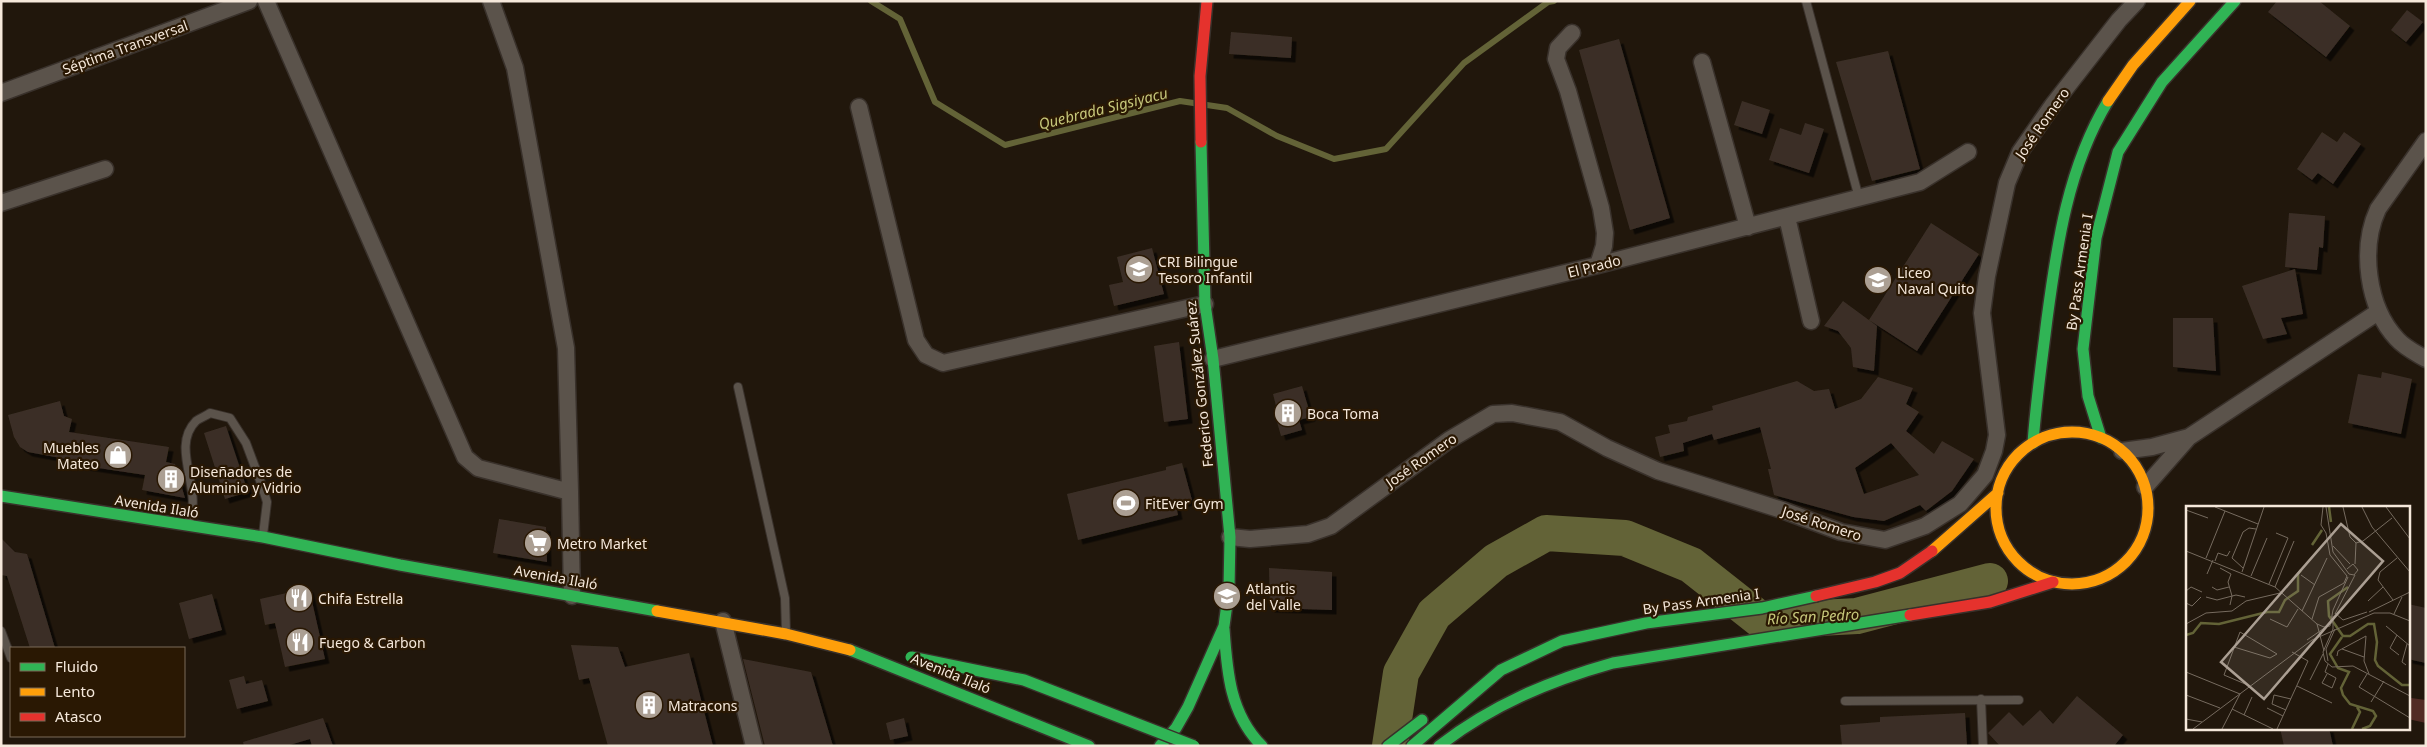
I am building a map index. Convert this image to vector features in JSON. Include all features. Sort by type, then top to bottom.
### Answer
[{"type":"main road","name":"Federico González Suárez","points":[[1160,746],[1176,728],[1188,708],[1224,626],[1229,589],[1230,537],[1205,304],[1200,76],[1207,1]]},
{"type":"main road","name":"By Pass Armenia I","points":[[2032,443],[2039,371],[2058,242],[2067,197],[2080,154],[2104,107],[2136,61],[2190,1]]},
{"type":"main road","name":"By Pass Armenia I","points":[[2101,438],[2088,396],[2083,349],[2096,238],[2118,152],[2162,82],[2235,1]]},
{"type":"main road","points":[[2074,432],[2101,438],[2122,451],[2136,468],[2145,488],[2148,510],[2144,533],[2134,553],[2118,569],[2098,580],[2076,584],[2053,582],[2032,572],[2014,558],[2000,530],[1997,515],[1998,493],[2010,464],[2032,443],[2059,433],[2074,432]]},
{"type":"main road","name":"Avenida Ilaló","points":[[3,492],[263,537],[572,596],[723,621],[786,634],[860,652],[1089,746]]},
{"type":"main road","name":"By Pass Armenia I","points":[[1412,746],[1501,670],[1562,641],[1646,623],[1762,608],[1875,582],[1900,573],[1931,552],[1998,493]]},
{"type":"main road","points":[[1438,746],[1463,726],[1491,709],[1546,683],[1614,663],[1990,602],[2053,582]]},
{"type":"main road","points":[[1224,626],[1228,674],[1233,700],[1244,725],[1262,746]]},
{"type":"main road","points":[[860,652],[903,656],[1024,680],[1194,746]]},
{"type":"main road","points":[[1388,746],[1434,711],[1501,670]]},
{"type":"main road","points":[[1463,744],[1491,709]]},
{"type":"street","name":"Séptima Transversal","points":[[1,93],[250,1]]},
{"type":"street","points":[[266,1],[465,457],[478,468],[570,492]]},
{"type":"street","points":[[491,1],[515,68],[566,348],[572,596]]},
{"type":"street","name":"José Romero","points":[[1230,537],[1250,539],[1308,534],[1332,526],[1448,440],[1494,414],[1512,413],[1560,422],[1607,448],[1658,471],[1782,510],[1841,532],[1886,540],[1925,526],[1960,504],[1985,474],[1994,451],[1996,435],[1982,313],[1999,215],[2013,167],[2020,152],[2052,106],[2119,20],[2137,1]]},
{"type":"street","points":[[1572,33],[1558,48],[1556,59],[1568,91],[1601,208],[1604,246],[1598,265]]},
{"type":"street","points":[[1702,62],[1748,227]]},
{"type":"street","points":[[859,107],[916,340],[926,355],[943,363],[1205,304]]},
{"type":"street","points":[[2426,141],[2378,209],[2373,220],[2368,252],[2370,274],[2378,312],[2404,346],[2426,359]]},
{"type":"street","name":"El Prado","points":[[1212,359],[1598,265],[1920,182],[1968,152]]},
{"type":"street","points":[[1,202],[105,169]]},
{"type":"street","points":[[1787,216],[1810,321]]},
{"type":"street","points":[[2145,488],[2189,437],[2378,312]]},
{"type":"street","points":[[2122,451],[2152,447],[2189,437]]},
{"type":"street","points":[[723,621],[754,746]]},
{"type":"lane","points":[[1806,1],[1859,198]]},
{"type":"lane","points":[[738,387],[785,598],[786,634]]},
{"type":"lane","points":[[187,525],[194,508],[186,441],[196,421],[210,413],[230,418],[240,433],[252,458],[267,502],[263,537]]},
{"type":"lane","points":[[1,631],[10,655]]},
{"type":"lane","points":[[1981,699],[1983,746]]},
{"type":"lane","points":[[1845,701],[2019,700]]},
{"type":"shaded area","points":[[2411,698],[2426,700],[2426,723],[2410,719]]},
{"type":"building","points":[[2277,1],[2319,1],[2350,26],[2326,57],[2268,12]]},
{"type":"building","points":[[2407,10],[2423,22],[2406,42],[2391,30]]},
{"type":"building","points":[[1231,32],[1292,37],[1291,58],[1229,54]]},
{"type":"building","points":[[1619,39],[1670,218],[1630,230],[1579,50]]},
{"type":"building","points":[[1888,51],[1920,169],[1872,181],[1836,62]]},
{"type":"building","points":[[1742,101],[1770,110],[1762,134],[1734,125]]},
{"type":"building","points":[[1805,123],[1824,129],[1809,173],[1769,160],[1780,128],[1801,135]]},
{"type":"building","points":[[2322,132],[2337,142],[2344,132],[2361,144],[2333,184],[2318,173],[2312,180],[2297,169]]},
{"type":"building","points":[[2289,213],[2325,216],[2323,248],[2319,247],[2317,270],[2285,267]]},
{"type":"building","points":[[1931,223],[1979,254],[1917,351],[1869,320]]},
{"type":"building","name":"CRI Bilingue Tesoro Infantil","points":[[1152,248],[1164,294],[1114,306],[1109,285],[1123,282],[1117,257]]},
{"type":"building","points":[[2295,269],[2303,314],[2281,318],[2287,334],[2263,339],[2242,286]]},
{"type":"building","points":[[1843,301],[1877,326],[1874,371],[1853,367],[1851,348],[1838,331],[1824,326]]},
{"type":"building","points":[[2173,318],[2213,318],[2216,371],[2173,367]]},
{"type":"building","points":[[1179,342],[1188,419],[1164,422],[1154,346]]},
{"type":"building","points":[[2382,372],[2412,379],[2401,434],[2348,423],[2358,374],[2381,378]]},
{"type":"building","points":[[1878,377],[1913,388],[1906,404],[1919,412],[1906,431],[1934,454],[1942,441],[1974,459],[1952,491],[1926,511],[1920,505],[1884,521],[1853,517],[1774,495],[1768,469],[1771,469],[1760,427],[1714,440],[1712,434],[1683,443],[1684,451],[1660,457],[1655,437],[1670,433],[1668,425],[1687,421],[1688,417],[1713,410],[1712,406],[1797,381],[1814,391],[1829,389],[1835,409],[1861,399]],"holes":[[[1891,443],[1919,475],[1864,494],[1855,468]]]},
{"type":"building","name":"Boca Toma","points":[[1302,386],[1311,417],[1299,420],[1302,430],[1281,436],[1274,411],[1277,410],[1273,394]]},
{"type":"building","points":[[60,401],[64,416],[72,419],[69,432],[169,447],[166,462],[175,464],[185,498],[142,490],[145,475],[65,463],[66,459],[28,452],[20,447],[14,437],[8,415]]},
{"type":"building","points":[[226,426],[248,492],[225,499],[204,433]]},
{"type":"building","name":"FitEver Gym","points":[[1182,463],[1192,500],[1176,505],[1178,515],[1078,540],[1067,494],[1166,470],[1166,467]]},
{"type":"building","points":[[499,519],[546,527],[547,562],[493,553]]},
{"type":"building","points":[[1,538],[15,552],[27,554],[55,647],[30,647],[7,576],[1,575]]},
{"type":"building","points":[[1269,568],[1332,572],[1332,610],[1270,608]]},
{"type":"building","name":"Fuego & Carbon","points":[[309,588],[325,659],[285,667],[275,623],[265,625],[260,599]]},
{"type":"building","points":[[212,594],[222,630],[189,639],[179,603]]},
{"type":"building","points":[[2410,604],[2426,608],[2426,663],[2410,659]]},
{"type":"building","name":"Matracons","points":[[571,645],[618,647],[625,667],[689,653],[713,746],[608,746],[589,678],[579,680]]},
{"type":"building","points":[[743,659],[811,672],[833,746],[765,746]]},
{"type":"building","points":[[244,676],[246,684],[262,680],[268,701],[237,709],[229,680]]},
{"type":"building","points":[[2077,696],[2123,735],[2114,746],[2000,746],[1988,733],[2009,712],[2023,726],[2040,710],[2053,724]]},
{"type":"building","points":[[1965,713],[1967,746],[1842,746],[1840,725],[1880,722],[1880,717]]},
{"type":"building","points":[[323,718],[333,746],[312,746],[310,739],[286,746],[244,746],[243,742]]},
{"type":"building","points":[[904,718],[908,736],[890,740],[886,723]]},
{"type":"building","points":[[2280,730],[2329,730],[2333,746],[2284,746]]},
{"type":"waterway","name":"Quebrada Sigsiyacu","points":[[871,1],[900,19],[935,102],[1005,145],[1180,101],[1227,108],[1277,136],[1334,159],[1386,149],[1464,63],[1548,2],[1554,1]]},
{"type":"waterway","name":"Río San Pedro","points":[[1390,746],[1401,673],[1434,614],[1496,561],[1546,533],[1625,538],[1691,565],[1762,621],[1857,616],[1990,581]]},
{"type":"traffic: fast","points":[[2101,438],[2088,396],[2083,349],[2096,238],[2118,152],[2162,82],[2235,1]]},
{"type":"traffic: fast","points":[[2033,443],[2037,396],[2060,234],[2066,207],[2083,152],[2094,126],[2108,101]]},
{"type":"traffic: fast","points":[[1160,746],[1176,728],[1188,707],[1224,626],[1229,589],[1230,537],[1213,359],[1205,304],[1201,142]]},
{"type":"traffic: fast","points":[[1,496],[263,537],[400,565],[657,611]]},
{"type":"traffic: fast","points":[[1412,746],[1501,670],[1562,641],[1646,623],[1762,608],[1816,596]]},
{"type":"traffic: fast","points":[[1439,746],[1459,731],[1500,706],[1544,686],[1613,663],[1910,615]]},
{"type":"traffic: fast","points":[[1224,629],[1232,692],[1243,720],[1251,734],[1262,746]]},
{"type":"traffic: fast","points":[[850,650],[1089,746]]},
{"type":"traffic: fast","points":[[911,657],[1024,680],[1194,746]]},
{"type":"traffic: fast","points":[[1388,746],[1422,720]]},
{"type":"traffic: slow","points":[[2108,101],[2133,65],[2190,1]]},
{"type":"traffic: slow","points":[[2072,432],[2101,438],[2126,454],[2142,479],[2148,508],[2142,537],[2126,562],[2101,578],[2072,584],[2043,578],[2018,562],[2002,537],[1996,508],[2002,479],[2018,454],[2043,438],[2072,432]]},
{"type":"traffic: slow","points":[[1932,551],[1998,493]]},
{"type":"traffic: slow","points":[[657,611],[786,634],[850,650]]},
{"type":"traffic: jam","points":[[1201,142],[1200,76],[1207,1]]},
{"type":"traffic: jam","points":[[1816,596],[1875,582],[1900,573],[1932,551]]},
{"type":"traffic: jam","points":[[1910,615],[1990,602],[2053,582]]},
{"type":"place","name":"CRI Bilingue Tesoro Infantil","points":[[1139,269]]},
{"type":"place","name":"Liceo Naval Quito","points":[[1878,280]]},
{"type":"place","name":"Boca Toma","points":[[1288,413]]},
{"type":"place","name":"Muebles Mateo","points":[[118,455]]},
{"type":"place","name":"Diseñadores de Aluminio y Vidrio","points":[[171,479]]},
{"type":"place","name":"FitEver Gym","points":[[1126,503]]},
{"type":"place","name":"Metro Market","points":[[538,543]]},
{"type":"place","name":"Atlantis del Valle","points":[[1227,596]]},
{"type":"place","name":"Chifa Estrella","points":[[299,598]]},
{"type":"place","name":"Fuego & Carbon","points":[[300,642]]},
{"type":"place","name":"Matracons","points":[[649,705]]}]
